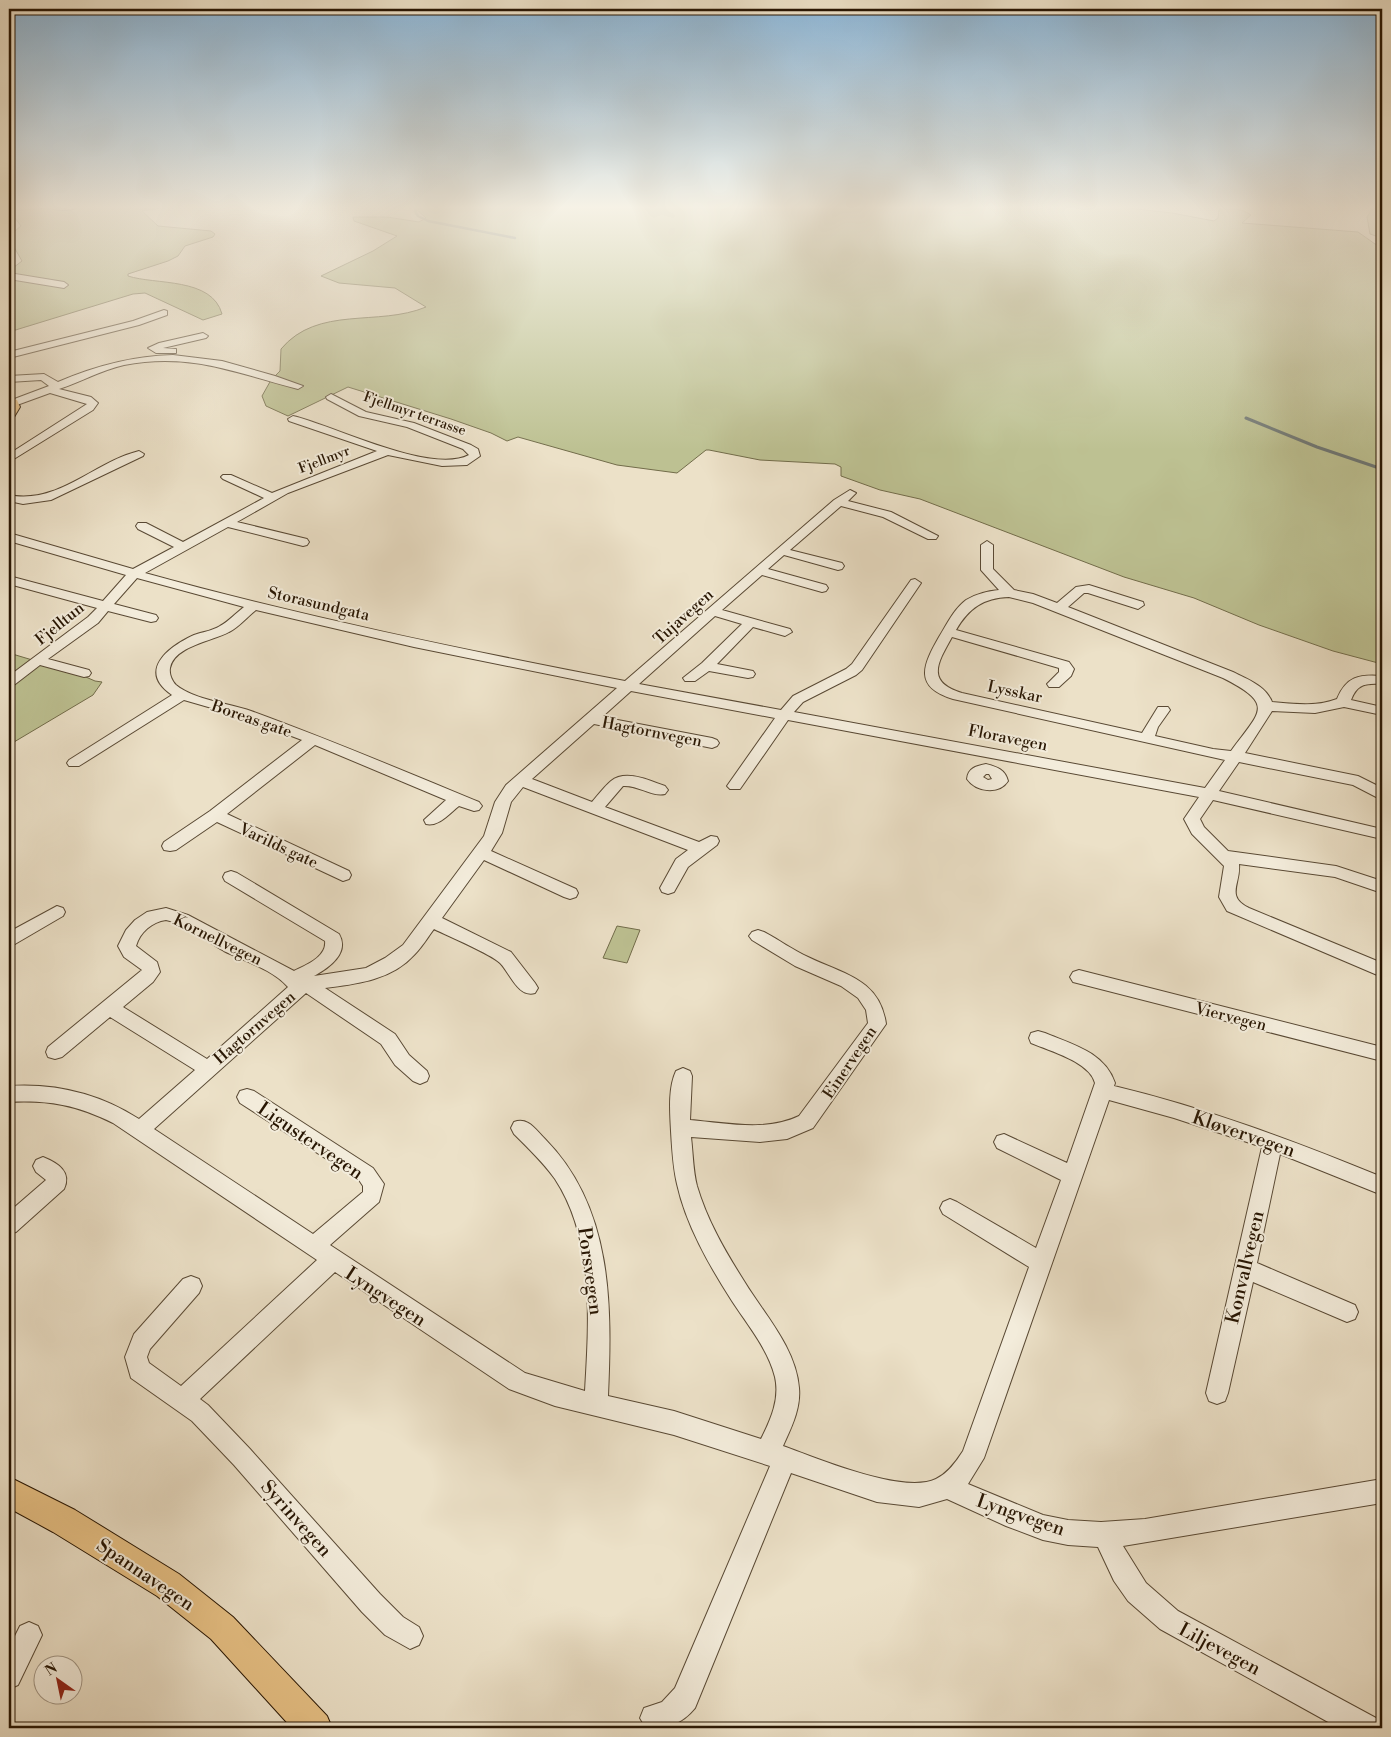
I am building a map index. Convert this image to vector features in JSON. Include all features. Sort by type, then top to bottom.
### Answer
[{"type":"main road","name":"Spannavegen","points":[[9,1492],[64,1521],[168,1585],[222,1628],[315,1728]]},
{"type":"main road","name":"Spannavegen","points":[[267,1678],[301,1728]]},
{"type":"street","points":[[9,355],[136,323],[164,313]]},
{"type":"street","points":[[203,336],[186,342],[161,344],[153,348],[160,351],[201,353],[208,356],[204,359]]},
{"type":"street","points":[[17,344],[33,349]]},
{"type":"street","points":[[10,406],[95,370],[123,363],[164,358],[204,359],[233,365],[298,386]]},
{"type":"street","points":[[9,379],[44,377],[55,388],[87,398],[93,403],[89,408],[9,458]]},
{"type":"street","name":"Fjellmyr terrasse","points":[[293,419],[388,451],[444,464],[465,463],[472,460],[475,456],[474,451],[467,447],[410,425],[362,414],[331,397]]},
{"type":"street","name":"Fjellmyr","points":[[134,574],[272,497],[388,451]]},
{"type":"street","points":[[9,498],[31,501],[47,498],[139,454]]},
{"type":"street","points":[[227,477],[272,497]]},
{"type":"street","name":"Tujavegen","points":[[628,686],[781,550],[850,493]]},
{"type":"street","points":[[838,502],[876,510],[934,532]]},
{"type":"street","points":[[226,523],[303,542]]},
{"type":"street","points":[[142,526],[183,547]]},
{"type":"street","name":"Storasundgata","points":[[9,537],[134,574],[253,606],[471,655],[628,686]]},
{"type":"street","points":[[987,545],[987,570],[1010,593]]},
{"type":"street","points":[[781,550],[838,566]]},
{"type":"street","points":[[759,570],[822,588]]},
{"type":"street","name":"Fjelltun","points":[[9,682],[73,636],[106,606],[134,574]]},
{"type":"street","points":[[735,786],[794,702],[805,694],[843,676],[857,667],[915,583]]},
{"type":"street","name":"Fjelltun","points":[[12,584],[152,618]]},
{"type":"street","points":[[1059,608],[1080,590],[1089,589],[1138,605]]},
{"type":"street","name":"Lysskar","points":[[1266,706],[1264,699],[1258,693],[1228,675],[1059,608],[1027,596],[1010,593],[988,596],[968,604],[934,658],[930,670],[933,680],[941,689],[963,697],[1213,754],[1235,756],[1358,781],[1382,795]]},
{"type":"street","name":"Boreas gate","points":[[253,606],[225,629],[187,643],[173,652],[166,660],[162,669],[164,678],[170,687],[182,694],[241,712],[313,739],[474,806]]},
{"type":"street","points":[[713,611],[785,632]]},
{"type":"street","points":[[690,678],[706,666],[751,622]]},
{"type":"street","name":"Lysskar","points":[[949,632],[1056,661],[1067,669],[1066,673],[1054,684]]},
{"type":"street","points":[[39,661],[84,673]]},
{"type":"street","points":[[706,666],[748,674]]},
{"type":"street","points":[[1343,702],[1348,689],[1356,682],[1382,680]]},
{"type":"street","name":"Floravegen","points":[[628,686],[1017,756],[1209,795],[1382,834]]},
{"type":"street","name":"Hagtornvegen","points":[[139,1131],[299,984],[373,973],[393,963],[409,950],[497,831],[502,801],[520,780],[628,686]]},
{"type":"street","points":[[74,762],[182,694]]},
{"type":"street","points":[[1382,711],[1343,702],[1335,705],[1310,708],[1266,706],[1264,715],[1194,815],[1194,825],[1232,865],[1227,897],[1233,907],[1382,970]]},
{"type":"street","points":[[1147,738],[1151,727],[1163,710]]},
{"type":"street","name":"Hagtornvegen","points":[[591,719],[712,743]]},
{"type":"street","name":"Varilds gate","points":[[170,846],[216,815],[313,739]]},
{"type":"street","points":[[75,744],[90,753]]},
{"type":"street","points":[[520,780],[658,833],[701,845],[682,864],[668,888]]},
{"type":"street","points":[[594,810],[618,783],[626,780],[660,790]]},
{"type":"street","points":[[432,820],[457,799]]},
{"type":"street","name":"Varilds gate","points":[[216,815],[343,875]]},
{"type":"street","points":[[482,853],[570,893]]},
{"type":"street","points":[[1225,856],[1336,872],[1382,887]]},
{"type":"street","points":[[231,877],[333,938],[335,948],[332,954],[314,968],[299,984],[388,1039],[402,1060],[420,1076]]},
{"type":"street","points":[[9,940],[57,912]]},
{"type":"street","name":"Kornellvegen","points":[[54,1052],[110,1008],[151,972],[151,967],[148,963],[130,952],[127,946],[129,938],[136,929],[158,915],[174,916],[237,950],[272,966],[299,984]]},
{"type":"street","points":[[431,920],[504,957],[529,988]]},
{"type":"street","name":"Einervegen","points":[[681,1128],[760,1134],[787,1131],[806,1122],[877,1024],[876,1010],[864,993],[847,981],[801,961],[758,936]]},
{"type":"street","name":"Viervegen","points":[[1079,977],[1382,1054]]},
{"type":"street","points":[[110,1008],[207,1068]]},
{"type":"street","points":[[947,1486],[957,1480],[966,1470],[972,1458],[1103,1091],[1105,1076],[1097,1066],[1038,1038]]},
{"type":"street","points":[[654,1718],[665,1716],[677,1710],[685,1698],[776,1456],[789,1393],[783,1363],[715,1252],[703,1229],[687,1183],[681,1128],[680,1096],[683,1076]]},
{"type":"street","name":"Kløvervegen","points":[[1103,1091],[1140,1100],[1274,1142],[1382,1186]]},
{"type":"street","name":"Lyngvegen","points":[[9,1094],[54,1094],[78,1098],[120,1117],[332,1260],[517,1381],[562,1398],[676,1423],[847,1481],[900,1495],[919,1496],[947,1486],[1030,1522],[1057,1530],[1087,1535],[1145,1531],[1382,1491]]},
{"type":"street","name":"Ligustervegen","points":[[247,1097],[366,1174],[374,1184],[372,1196],[313,1247]]},
{"type":"street","name":"Porsvegen","points":[[521,1128],[539,1146],[565,1179],[581,1209],[589,1236],[599,1304],[600,1351],[596,1404]]},
{"type":"street","points":[[1004,1142],[1073,1176]]},
{"type":"street","name":"Konvallvegen","points":[[1217,1393],[1274,1142]]},
{"type":"street","points":[[9,1225],[57,1183],[58,1178],[43,1166]]},
{"type":"street","points":[[950,1208],[1042,1263]]},
{"type":"street","points":[[182,1401],[332,1260]]},
{"type":"street","points":[[1244,1268],[1347,1312]]},
{"type":"street","name":"Syrinvegen","points":[[191,1286],[142,1342],[136,1357],[139,1370],[200,1413],[242,1457],[371,1603],[394,1626],[410,1636]]},
{"type":"street","name":"Liljevegen","points":[[1105,1534],[1121,1571],[1148,1606],[1169,1620],[1366,1728]]},
{"type":"street","points":[[9,1676],[29,1635]]},
{"type":"green space","points":[[9,288],[195,288],[207,294],[216,302],[222,314],[203,320],[145,293],[133,294],[9,332]]},
{"type":"green space","points":[[395,288],[1382,288],[1382,664],[1333,651],[1259,625],[1194,598],[1124,577],[920,499],[880,490],[841,476],[841,467],[835,464],[760,460],[706,450],[677,473],[617,465],[518,437],[507,441],[491,433],[451,419],[348,387],[288,416],[266,406],[262,396],[271,380],[280,371],[281,349],[296,335],[330,322],[408,313],[426,307]]},
{"type":"green space","points":[[9,653],[102,682],[93,695],[9,745]]},
{"type":"green space","points":[[617,926],[640,930],[627,963],[603,958]]},
{"type":"waterway","points":[[1246,418],[1317,447],[1382,469]]}]
